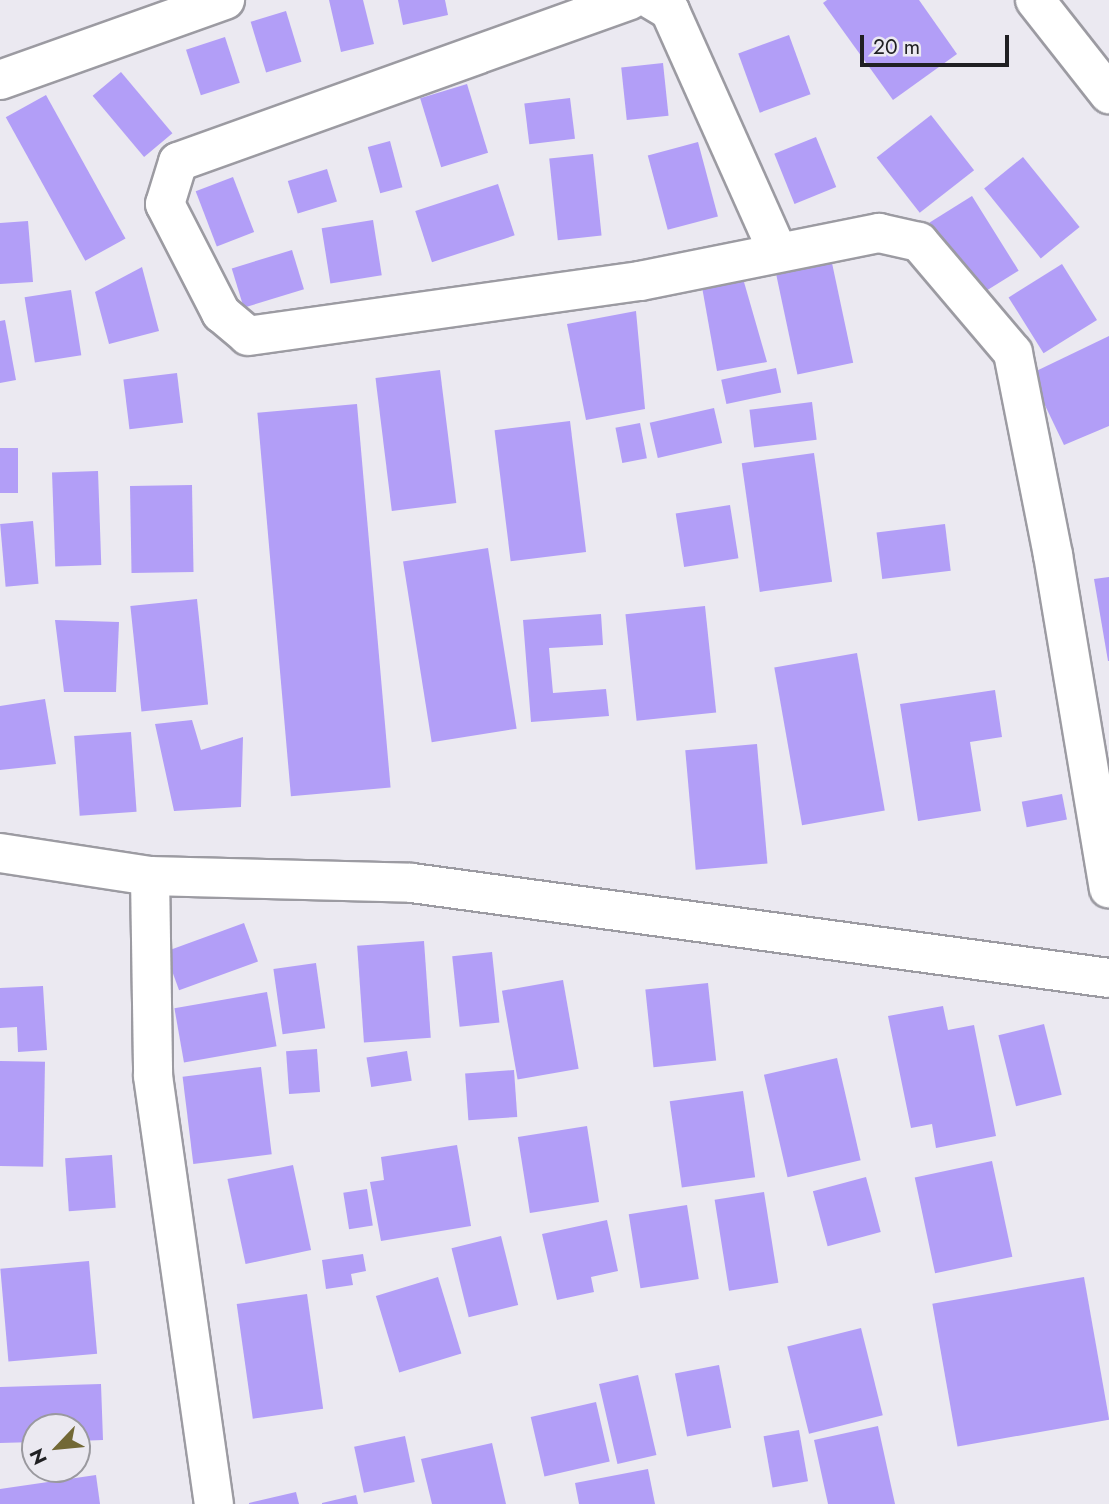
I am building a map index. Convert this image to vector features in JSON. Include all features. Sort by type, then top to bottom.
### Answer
[{"type":"street","points":[[0,79],[225,0]]},
{"type":"street","points":[[630,0],[178,162],[165,204],[221,313],[247,336],[640,281],[879,233],[919,242],[1013,353],[1053,555],[1109,888]]},
{"type":"street","points":[[652,0],[670,11],[778,252]]},
{"type":"street","points":[[1035,0],[1109,94]]},
{"type":"street","points":[[0,853],[150,876],[412,883],[1109,978]]},
{"type":"street","points":[[150,876],[153,1076],[215,1504]]},
{"type":"building","points":[[329,0],[363,0],[374,44],[341,52]]},
{"type":"building","points":[[398,0],[445,0],[448,15],[403,25]]},
{"type":"building","points":[[827,0],[919,0],[957,54],[893,100],[823,3]]},
{"type":"building","points":[[286,11],[301,62],[266,73],[251,22]]},
{"type":"building","points":[[789,35],[811,94],[760,113],[738,53]]},
{"type":"building","points":[[225,37],[240,83],[201,95],[186,50]]},
{"type":"building","points":[[663,63],[669,116],[627,120],[621,67]]},
{"type":"building","points":[[121,72],[172,133],[144,157],[93,96]]},
{"type":"building","points":[[467,84],[488,153],[441,167],[420,98]]},
{"type":"building","points":[[46,95],[126,238],[85,261],[6,117]]},
{"type":"building","points":[[570,98],[575,139],[529,144],[524,104]]},
{"type":"building","points":[[931,115],[974,170],[920,213],[877,157]]},
{"type":"building","points":[[816,137],[836,187],[795,204],[774,154]]},
{"type":"building","points":[[390,141],[402,187],[380,193],[368,147]]},
{"type":"building","points":[[698,142],[718,216],[668,230],[648,155]]},
{"type":"building","points":[[593,154],[602,236],[558,240],[549,159]]},
{"type":"building","points":[[1023,157],[1080,227],[1041,258],[984,188]]},
{"type":"building","points":[[327,169],[337,202],[298,214],[288,181]]},
{"type":"building","points":[[233,177],[254,232],[217,246],[196,191]]},
{"type":"building","points":[[498,184],[515,235],[432,262],[415,211]]},
{"type":"building","points":[[972,196],[1019,271],[976,297],[930,222]]},
{"type":"building","points":[[373,220],[382,275],[330,283],[322,228]]},
{"type":"building","points":[[28,221],[33,282],[0,284],[0,223]]},
{"type":"building","points":[[292,250],[304,289],[244,308],[232,268]]},
{"type":"building","points":[[832,263],[853,363],[797,375],[776,275]]},
{"type":"building","points":[[1062,264],[1097,320],[1044,353],[1009,297]]},
{"type":"building","points":[[142,267],[159,331],[109,344],[95,292]]},
{"type":"building","points":[[742,275],[767,362],[717,371],[702,287]]},
{"type":"building","points":[[71,290],[81,355],[35,363],[25,297]]},
{"type":"building","points":[[636,311],[645,409],[586,420],[567,324]]},
{"type":"building","points":[[5,320],[16,380],[0,383],[0,321]]},
{"type":"building","points":[[1109,336],[1109,426],[1064,445],[1030,374]]},
{"type":"building","points":[[776,368],[781,392],[726,404],[721,380]]},
{"type":"building","points":[[440,370],[456,503],[392,511],[375,378]]},
{"type":"building","points":[[177,373],[183,423],[129,429],[123,380]]},
{"type":"building","points":[[812,402],[817,440],[754,447],[749,410]]},
{"type":"building","points":[[357,404],[391,788],[291,796],[257,413]]},
{"type":"building","points":[[714,408],[722,443],[658,458],[650,423]]},
{"type":"building","points":[[570,421],[586,552],[511,561],[495,430]]},
{"type":"building","points":[[640,423],[647,458],[622,463],[615,428]]},
{"type":"building","points":[[0,448],[18,448],[18,493],[0,493]]},
{"type":"building","points":[[814,453],[832,582],[760,592],[742,463]]},
{"type":"building","points":[[98,471],[101,565],[55,567],[52,473]]},
{"type":"building","points":[[192,485],[194,572],[132,573],[130,486]]},
{"type":"building","points":[[730,505],[738,558],[684,567],[676,514]]},
{"type":"building","points":[[33,521],[38,584],[6,587],[0,524]]},
{"type":"building","points":[[945,524],[951,571],[882,579],[877,532]]},
{"type":"building","points":[[488,548],[517,729],[432,742],[403,561]]},
{"type":"building","points":[[1109,577],[1109,661],[1108,661],[1094,579]]},
{"type":"building","points":[[197,599],[208,704],[141,711],[130,606]]},
{"type":"building","points":[[705,606],[716,712],[637,721],[625,614]]},
{"type":"building","points":[[601,614],[603,645],[549,648],[553,693],[606,689],[609,716],[531,722],[523,620]]},
{"type":"building","points":[[55,620],[119,622],[116,692],[64,692]]},
{"type":"building","points":[[857,653],[885,811],[802,825],[774,668]]},
{"type":"building","points":[[995,690],[1002,737],[970,742],[981,811],[918,821],[900,704]]},
{"type":"building","points":[[45,699],[56,764],[0,770],[0,706]]},
{"type":"building","points":[[192,720],[201,750],[243,737],[241,807],[174,811],[155,724]]},
{"type":"building","points":[[131,732],[137,812],[80,816],[74,736]]},
{"type":"building","points":[[757,744],[767,864],[696,870],[685,750]]},
{"type":"building","points":[[1062,794],[1067,820],[1027,827],[1022,802]]},
{"type":"building","points":[[244,923],[258,962],[179,990],[165,952]]},
{"type":"building","points":[[424,941],[431,1038],[364,1042],[357,946]]},
{"type":"building","points":[[492,952],[499,1023],[460,1027],[452,956]]},
{"type":"building","points":[[316,963],[325,1028],[283,1034],[273,969]]},
{"type":"building","points":[[563,980],[579,1069],[518,1079],[502,991]]},
{"type":"building","points":[[708,983],[716,1061],[653,1067],[645,990]]},
{"type":"building","points":[[43,986],[47,1050],[18,1052],[17,1027],[0,1028],[0,988]]},
{"type":"building","points":[[267,992],[277,1046],[184,1062],[174,1008]]},
{"type":"building","points":[[943,1006],[948,1030],[974,1025],[996,1136],[936,1148],[932,1124],[911,1128],[888,1016]]},
{"type":"building","points":[[1044,1024],[1062,1095],[1016,1106],[998,1035]]},
{"type":"building","points":[[317,1049],[320,1092],[289,1094],[286,1051]]},
{"type":"building","points":[[407,1051],[412,1081],[371,1087],[367,1057]]},
{"type":"building","points":[[837,1058],[861,1160],[788,1177],[764,1075]]},
{"type":"building","points":[[0,1061],[45,1062],[43,1167],[0,1166]]},
{"type":"building","points":[[261,1067],[272,1154],[193,1164],[183,1077]]},
{"type":"building","points":[[514,1070],[517,1117],[468,1120],[465,1073]]},
{"type":"building","points":[[743,1091],[755,1177],[682,1187],[670,1101]]},
{"type":"building","points":[[587,1126],[599,1202],[530,1213],[518,1137]]},
{"type":"building","points":[[457,1145],[471,1226],[381,1241],[370,1182],[384,1180],[381,1157]]},
{"type":"building","points":[[112,1155],[116,1208],[69,1211],[65,1158]]},
{"type":"building","points":[[992,1161],[1012,1257],[935,1273],[915,1177]]},
{"type":"building","points":[[293,1165],[311,1250],[246,1264],[227,1179]]},
{"type":"building","points":[[866,1177],[881,1232],[828,1246],[813,1191]]},
{"type":"building","points":[[367,1189],[373,1226],[349,1229],[343,1193]]},
{"type":"building","points":[[764,1192],[778,1283],[729,1291],[715,1200]]},
{"type":"building","points":[[687,1205],[699,1279],[640,1288],[629,1214]]},
{"type":"building","points":[[607,1220],[618,1271],[591,1277],[594,1292],[557,1300],[542,1234]]},
{"type":"building","points":[[501,1236],[518,1305],[469,1317],[452,1248]]},
{"type":"building","points":[[363,1254],[366,1271],[351,1274],[353,1285],[326,1289],[322,1260]]},
{"type":"building","points":[[89,1261],[97,1354],[8,1361],[0,1269]]},
{"type":"building","points":[[438,1277],[461,1354],[399,1373],[376,1296]]},
{"type":"building","points":[[1084,1277],[1109,1420],[958,1447],[932,1304]]},
{"type":"building","points":[[307,1294],[323,1409],[253,1419],[237,1304]]},
{"type":"building","points":[[861,1328],[883,1415],[809,1434],[787,1346]]},
{"type":"building","points":[[719,1365],[731,1428],[687,1436],[675,1374]]},
{"type":"building","points":[[638,1375],[656,1455],[617,1464],[599,1384]]},
{"type":"building","points":[[101,1384],[103,1440],[91,1440],[91,1413],[21,1413],[21,1442],[0,1443],[0,1387]]},
{"type":"building","points":[[596,1402],[610,1461],[544,1477],[531,1417]]},
{"type":"building","points":[[878,1426],[895,1504],[828,1504],[814,1440]]},
{"type":"building","points":[[799,1430],[808,1481],[773,1487],[764,1436]]},
{"type":"building","points":[[405,1436],[415,1482],[364,1493],[354,1447]]},
{"type":"building","points":[[492,1443],[506,1504],[432,1504],[421,1459]]},
{"type":"building","points":[[648,1469],[655,1504],[579,1504],[575,1483]]},
{"type":"building","points":[[96,1475],[100,1504],[0,1504],[0,1489],[41,1483],[91,1483],[91,1476]]},
{"type":"building","points":[[296,1492],[299,1504],[249,1504],[249,1503]]},
{"type":"building","points":[[356,1495],[358,1504],[322,1504],[322,1503]]}]
